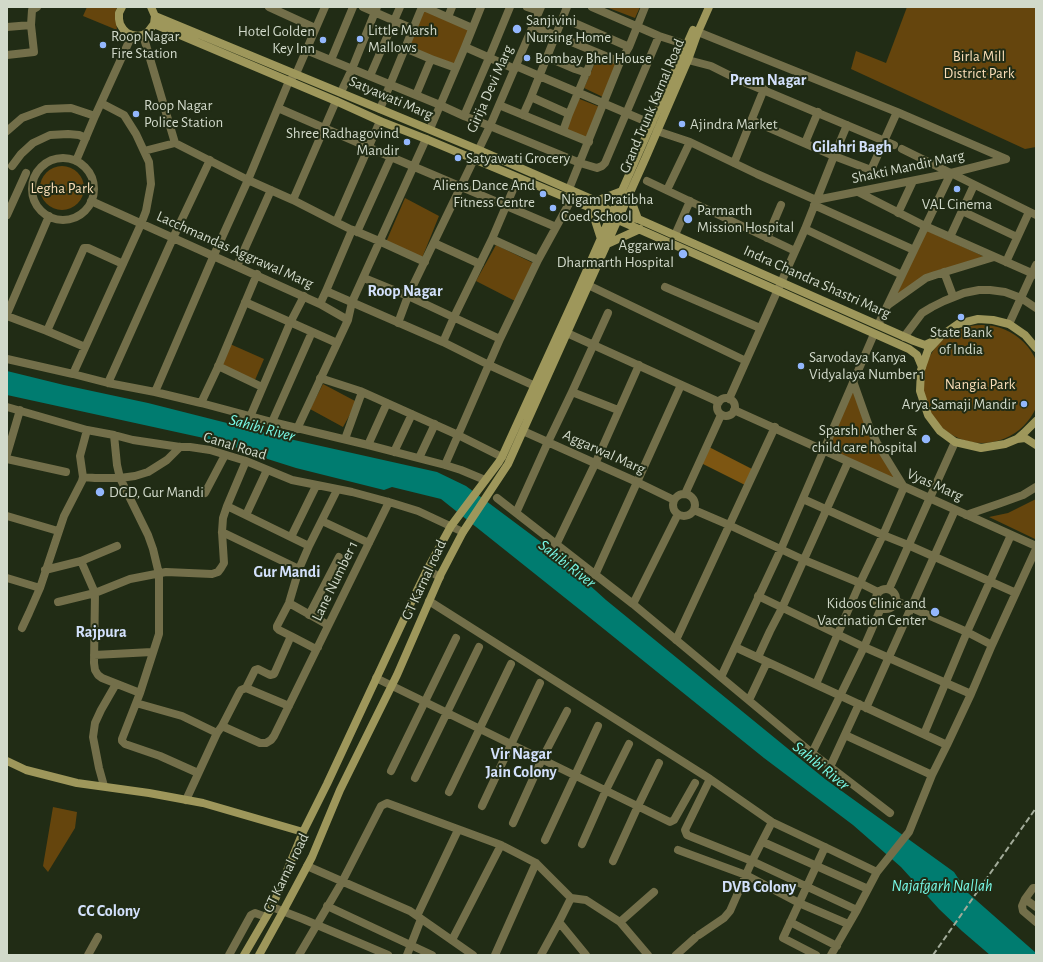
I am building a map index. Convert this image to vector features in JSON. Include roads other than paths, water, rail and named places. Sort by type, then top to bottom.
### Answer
[{"type":"street","points":[[121,7],[118,19],[120,24],[127,33],[138,36],[143,35],[151,29],[154,20],[151,7]]},
{"type":"street","points":[[269,7],[315,28]]},
{"type":"street","points":[[155,392],[248,180],[289,81],[296,74],[323,7]]},
{"type":"street","points":[[331,60],[353,7]]},
{"type":"street","points":[[363,7],[376,10],[394,21],[413,29]]},
{"type":"street","points":[[370,76],[400,7]]},
{"type":"street","points":[[380,108],[423,7],[472,28]]},
{"type":"street","points":[[448,17],[452,7]]},
{"type":"street","points":[[430,129],[481,7]]},
{"type":"street","points":[[464,116],[510,7]]},
{"type":"street","points":[[527,7],[540,9]]},
{"type":"street","points":[[523,115],[567,7]]},
{"type":"street","points":[[592,7],[659,36],[687,45]]},
{"type":"street","points":[[569,189],[620,62],[629,47],[645,7]]},
{"type":"street","name":"Grand Trunk Karnal Road","points":[[615,216],[654,127],[703,7]]},
{"type":"street","name":"Grand Trunk Karnal Road","points":[[654,127],[688,60],[709,7]]},
{"type":"street","points":[[7,55],[34,52],[31,25],[34,8]]},
{"type":"street","name":"Girija Devi Marg","points":[[398,323],[408,296],[490,126],[540,9]]},
{"type":"street","points":[[341,92],[376,10]]},
{"type":"street","points":[[563,18],[629,47]]},
{"type":"street","name":"Satyawati Marg","points":[[154,20],[296,74],[430,129],[569,189],[615,216]]},
{"type":"street","name":"Satyawati Marg","points":[[154,20],[380,121],[571,200],[594,204]]},
{"type":"street","points":[[7,27],[31,25]]},
{"type":"street","points":[[533,26],[620,62]]},
{"type":"street","points":[[698,32],[897,112],[885,142],[871,170],[834,156],[751,120]]},
{"type":"street","points":[[76,161],[132,35]]},
{"type":"street","points":[[143,35],[175,143]]},
{"type":"street","points":[[306,50],[464,116],[580,163],[597,168],[604,165],[659,36]]},
{"type":"street","points":[[465,47],[489,58],[539,76],[627,112],[654,127],[690,142],[914,250]]},
{"type":"street","points":[[405,48],[431,60],[456,68]]},
{"type":"street","points":[[563,131],[595,52]]},
{"type":"street","points":[[547,57],[575,69],[587,72]]},
{"type":"street","points":[[416,95],[431,60]]},
{"type":"street","points":[[688,60],[711,66],[737,79],[764,89],[894,145]]},
{"type":"street","points":[[734,163],[764,89]]},
{"type":"street","points":[[531,97],[569,114]]},
{"type":"street","points":[[293,200],[336,101]]},
{"type":"street","points":[[73,374],[141,224],[146,211],[151,184],[149,162],[136,134],[124,114],[101,103]]},
{"type":"street","points":[[499,105],[588,142]]},
{"type":"street","points":[[7,131],[22,118],[46,109],[71,108],[95,116]]},
{"type":"street","points":[[278,108],[556,227]]},
{"type":"street","points":[[805,143],[818,112]]},
{"type":"street","name":"Shakti Mandir Marg","points":[[815,203],[858,192],[951,173],[1006,159],[897,112]]},
{"type":"street","points":[[336,222],[380,121]]},
{"type":"street","name":"Shakti Mandir Marg","points":[[729,399],[805,229],[847,125]]},
{"type":"street","points":[[35,177],[9,165],[33,143],[50,135],[80,135],[86,138]]},
{"type":"street","points":[[297,428],[348,320],[352,302],[426,139]]},
{"type":"street","points":[[667,190],[690,142]]},
{"type":"street","points":[[144,151],[175,143],[336,222],[425,262]]},
{"type":"street","points":[[902,150],[1033,214],[1017,237],[1006,262]]},
{"type":"street","points":[[326,291],[391,157]]},
{"type":"street","points":[[57,158],[68,158],[76,161],[85,167],[91,176],[94,186],[94,195],[90,205],[82,213],[73,218],[62,220],[50,216],[41,210],[35,201],[32,190],[35,177],[39,169],[47,162],[57,158]]},
{"type":"street","points":[[108,383],[173,238],[210,160]]},
{"type":"street","points":[[7,215],[26,173]]},
{"type":"street","points":[[878,325],[951,173]]},
{"type":"street","points":[[443,342],[492,239],[518,178]]},
{"type":"street","points":[[648,181],[795,251]]},
{"type":"street","points":[[898,213],[913,181]]},
{"type":"street","points":[[950,238],[974,185]]},
{"type":"street","points":[[237,266],[271,190]]},
{"type":"street","points":[[858,192],[950,238],[1034,274]]},
{"type":"street","points":[[638,219],[625,193],[594,204],[604,241],[640,229]]},
{"type":"street","points":[[445,465],[500,339],[538,260],[571,200]]},
{"type":"street","name":"Lacchmandas Aggrawal Marg","points":[[91,201],[257,274],[320,304],[326,291],[443,342],[534,386]]},
{"type":"street","points":[[675,235],[690,201]]},
{"type":"street","points":[[766,238],[781,205]]},
{"type":"street","points":[[962,211],[1017,237]]},
{"type":"street","points":[[50,216],[7,315],[85,347]]},
{"type":"street","name":"Indra Chandra Shastri Marg","points":[[615,216],[638,219],[914,342],[925,345],[936,340]]},
{"type":"street","name":"Indra Chandra Shastri Marg","points":[[615,216],[640,229],[909,350],[917,355],[922,367]]},
{"type":"street","name":"GT Karnal road","points":[[408,609],[451,526],[502,457],[615,216]]},
{"type":"street","points":[[805,229],[902,275]]},
{"type":"street","points":[[492,239],[538,260]]},
{"type":"street","name":"GT Karnal road","points":[[259,955],[312,857],[340,790],[392,685],[440,577],[463,532],[508,464],[588,286],[604,241]]},
{"type":"street","points":[[434,243],[480,264]]},
{"type":"street","points":[[47,331],[84,248],[88,248],[123,264]]},
{"type":"street","points":[[888,305],[926,278],[994,257]]},
{"type":"street","points":[[1008,324],[1034,274],[1036,265]]},
{"type":"street","points":[[944,272],[953,296]]},
{"type":"street","points":[[201,403],[257,274]]},
{"type":"street","points":[[364,278],[408,296],[500,339]]},
{"type":"street","points":[[588,286],[746,361]]},
{"type":"street","points":[[665,287],[760,328]]},
{"type":"street","points":[[904,337],[922,313],[953,296],[964,293],[979,290],[1005,292],[1021,298],[1036,308]]},
{"type":"street","points":[[250,417],[290,323],[304,296]]},
{"type":"street","points":[[245,302],[337,343]]},
{"type":"street","points":[[320,304],[348,320]]},
{"type":"street","points":[[516,513],[608,313]]},
{"type":"street","points":[[1036,348],[1025,335],[1008,324],[994,320],[978,319],[958,324],[936,340],[928,350],[922,367],[920,390],[928,415],[940,431],[955,442],[981,448],[1005,444],[1017,439],[1025,438],[1036,445]]},
{"type":"street","points":[[272,422],[312,332]]},
{"type":"street","points":[[567,333],[719,402]]},
{"type":"street","points":[[721,677],[781,549],[874,334]]},
{"type":"street","points":[[7,359],[201,403],[250,417],[419,458],[461,470],[483,483]]},
{"type":"street","points":[[556,545],[595,464],[639,365]]},
{"type":"street","points":[[218,366],[262,387]]},
{"type":"street","points":[[320,378],[362,392],[435,424],[502,457]]},
{"type":"street","points":[[816,684],[904,487],[874,436],[853,381]]},
{"type":"street","points":[[595,575],[681,384]]},
{"type":"street","points":[[345,439],[362,392]]},
{"type":"street","points":[[572,392],[618,410]]},
{"type":"street","points":[[723,399],[729,399],[733,402],[735,407],[733,412],[728,416],[721,415],[717,410],[719,402],[723,399]]},
{"type":"street","points":[[368,445],[387,403]]},
{"type":"street","name":"Canal Road","points":[[7,407],[87,430],[133,440],[210,450],[246,461],[292,480],[389,502],[418,511],[463,532]]},
{"type":"street","points":[[7,454],[20,410]]},
{"type":"street","name":"Vyas Marg","points":[[734,410],[966,514],[1036,548]]},
{"type":"street","points":[[394,452],[412,414]]},
{"type":"street","points":[[685,494],[721,415]]},
{"type":"street","points":[[1017,439],[1035,422]]},
{"type":"street","points":[[1035,422],[1033,430],[1036,432]]},
{"type":"street","points":[[419,458],[435,424]]},
{"type":"street","points":[[676,640],[775,428]]},
{"type":"street","points":[[22,628],[40,588],[64,516],[82,482],[83,477],[80,456],[87,430]]},
{"type":"street","name":"Aggarwal Marg","points":[[523,430],[674,500]]},
{"type":"street","points":[[114,435],[120,478],[148,535],[159,574],[158,634],[140,693],[122,739],[123,743],[160,756],[198,773]]},
{"type":"street","points":[[889,589],[955,442]]},
{"type":"street","points":[[83,477],[120,478],[148,472],[166,460],[180,447]]},
{"type":"street","points":[[205,493],[225,455]]},
{"type":"street","points":[[7,459],[66,472]]},
{"type":"street","points":[[58,602],[95,593],[130,579],[166,572],[212,574],[218,572],[224,563],[222,532],[223,518],[246,461]]},
{"type":"street","points":[[758,657],[782,608],[848,462]]},
{"type":"street","points":[[246,515],[267,470]]},
{"type":"street","points":[[291,537],[316,486]]},
{"type":"street","points":[[966,514],[1022,495],[1036,487]]},
{"type":"street","points":[[318,647],[314,648],[277,628],[288,604],[299,569],[309,546],[338,490]]},
{"type":"street","points":[[680,494],[689,495],[695,502],[694,510],[690,514],[682,516],[673,508],[674,500],[680,494]]},
{"type":"street","points":[[497,498],[634,604],[812,753],[890,813]]},
{"type":"street","points":[[803,499],[1016,593]]},
{"type":"street","name":"Lane Number 1","points":[[219,730],[260,743],[266,743],[274,736],[389,502]]},
{"type":"street","points":[[227,506],[309,546]]},
{"type":"street","points":[[694,510],[878,592]]},
{"type":"street","points":[[830,767],[845,735],[863,706],[889,658],[955,510]]},
{"type":"street","points":[[634,604],[678,514]]},
{"type":"street","points":[[7,516],[58,531]]},
{"type":"street","points":[[322,521],[369,543]]},
{"type":"street","points":[[222,532],[299,569]]},
{"type":"street","points":[[924,734],[1011,535]]},
{"type":"street","points":[[45,570],[81,561],[117,546]]},
{"type":"street","points":[[831,955],[877,872],[909,832],[932,775],[971,694],[1036,548]]},
{"type":"street","points":[[309,615],[339,557]]},
{"type":"street","points":[[81,561],[95,593],[95,670],[102,678],[140,693]]},
{"type":"street","points":[[427,570],[440,577]]},
{"type":"street","points":[[7,578],[40,588]]},
{"type":"street","points":[[883,589],[893,591],[896,596],[894,605],[888,609],[881,608],[876,602],[878,592],[883,589]]},
{"type":"street","points":[[758,596],[864,647],[971,694]]},
{"type":"street","points":[[429,601],[710,779],[772,822],[877,872]]},
{"type":"street","points":[[896,601],[968,632],[992,645]]},
{"type":"street","points":[[288,604],[328,626]]},
{"type":"street","points":[[812,753],[864,647],[881,608]]},
{"type":"street","name":"GT Karnal road","points":[[244,955],[272,907],[303,832],[404,619]]},
{"type":"street","points":[[186,800],[219,730],[239,693],[241,690],[246,688],[256,669],[270,675],[274,674],[292,636]]},
{"type":"street","points":[[391,771],[456,638]]},
{"type":"street","points":[[415,778],[479,647]]},
{"type":"street","points":[[735,647],[947,746]]},
{"type":"street","points":[[94,655],[152,652]]},
{"type":"street","points":[[749,700],[767,662]]},
{"type":"street","points":[[449,792],[511,664]]},
{"type":"street","points":[[376,678],[670,822],[673,821],[695,782]]},
{"type":"street","points":[[482,806],[540,683]]},
{"type":"street","points":[[104,786],[93,737],[95,723],[116,684]]},
{"type":"street","points":[[246,688],[289,706]]},
{"type":"street","points":[[136,703],[182,716],[219,730]]},
{"type":"street","points":[[513,823],[542,759],[567,711]]},
{"type":"street","points":[[545,840],[598,726]]},
{"type":"street","points":[[845,735],[932,775]]},
{"type":"street","points":[[582,844],[606,790],[629,744]]},
{"type":"street","points":[[7,761],[26,770],[77,783],[149,793],[203,803],[303,832]]},
{"type":"street","points":[[613,861],[638,806],[660,763]]},
{"type":"street","points":[[710,779],[685,830],[687,835],[752,861],[857,910]]},
{"type":"street","points":[[299,955],[342,882],[381,806],[388,803],[502,845],[536,863],[570,898],[586,900],[620,922],[648,955]]},
{"type":"street","points":[[676,955],[697,936],[724,918],[730,911],[752,861],[772,822]]},
{"type":"street","points":[[407,955],[419,918],[458,830]]},
{"type":"street","points":[[762,842],[868,889]]},
{"type":"street","points":[[452,940],[502,845]]},
{"type":"street","points":[[816,955],[783,938],[825,847]]},
{"type":"street","points":[[678,850],[746,875],[799,902],[848,924]]},
{"type":"street","points":[[495,955],[536,863]]},
{"type":"street","points":[[307,866],[410,911],[473,955]]},
{"type":"street","points":[[1036,888],[1033,888],[1022,906],[1023,911],[1036,922]]},
{"type":"street","points":[[620,922],[654,892]]},
{"type":"street","points":[[544,954],[570,898]]},
{"type":"street","points":[[1025,899],[1036,907]]},
{"type":"street","points":[[327,906],[432,955]]},
{"type":"street","points":[[272,907],[388,955]]},
{"type":"street","points":[[229,955],[251,915],[255,913],[266,917]]},
{"type":"street","points":[[559,922],[586,955]]},
{"type":"street","points":[[790,922],[837,946]]},
{"type":"street","points":[[88,955],[98,937]]},
{"type":"water","name":"Najafgarh Nallah","points":[[7,371],[148,403],[294,440],[437,472],[466,486],[545,545],[606,600],[825,779],[954,872],[968,893],[1036,953],[1036,955],[990,955],[939,909],[901,867],[853,825],[764,758],[441,499],[392,487],[384,490],[296,468],[255,455],[222,442],[7,395]]},
{"type":"railway","points":[[933,955],[1036,808]]},
{"type":"place","name":"Sanjivini Nursing Home","points":[[517,29]]},
{"type":"place","name":"Little Marsh Mallows","points":[[360,39]]},
{"type":"place","name":"Hotel Golden Key Inn","points":[[323,40]]},
{"type":"place","name":"Roop Nagar Fire Station","points":[[103,45]]},
{"type":"place","name":"Bombay Bhel House","points":[[527,58]]},
{"type":"place","name":"Roop Nagar Police Station","points":[[136,114]]},
{"type":"place","name":"Ajindra Market","points":[[682,124]]},
{"type":"place","name":"Shree Radhagovind Mandir","points":[[407,142]]},
{"type":"place","name":"Satyawati Grocery","points":[[458,158]]},
{"type":"place","name":"VAL Cinema","points":[[957,189]]},
{"type":"place","name":"Aliens Dance And Fitness Centre","points":[[543,194]]},
{"type":"place","name":"Nigam Pratibha Coed School","points":[[553,208]]},
{"type":"place","name":"Parmarth Mission Hospital","points":[[688,219]]},
{"type":"place","name":"Aggarwal Dharmarth Hospital","points":[[683,254]]},
{"type":"place","name":"State Bank of India","points":[[961,317]]},
{"type":"place","name":"Sarvodaya Kanya Vidyalaya Number 1","points":[[801,366]]},
{"type":"place","name":"Arya Samaji Mandir","points":[[1024,404]]},
{"type":"place","name":"Sparsh Mother & child care hospital","points":[[926,439]]},
{"type":"place","name":"DGD, Gur Mandi","points":[[100,492]]},
{"type":"place","name":"Kidoos Clinic and Vaccination Center","points":[[935,612]]},
{"type":"district","name":"Prem Nagar","points":[[768,80]]},
{"type":"district","name":"Gilahri Bagh","points":[[852,147]]},
{"type":"district","name":"Roop Nagar","points":[[405,291]]},
{"type":"district","name":"Gur Mandi","points":[[287,572]]},
{"type":"district","name":"Rajpura","points":[[101,632]]},
{"type":"district","name":"Vir Nagar Jain Colony","points":[[521,763]]},
{"type":"district","name":"DVB Colony","points":[[759,887]]},
{"type":"district","name":"CC Colony","points":[[109,911]]},
{"type":"park label","name":"Birla Mill District Park","points":[[979,64]]},
{"type":"park label","name":"Legha Park","points":[[62,188]]},
{"type":"park label","name":"Nangia Park","points":[[980,384]]},
{"type":"water label","name":"Sahibi River","points":[[262,428]]},
{"type":"water label","name":"Sahibi River","points":[[567,564]]},
{"type":"water label","name":"Sahibi River","points":[[821,766]]}]
